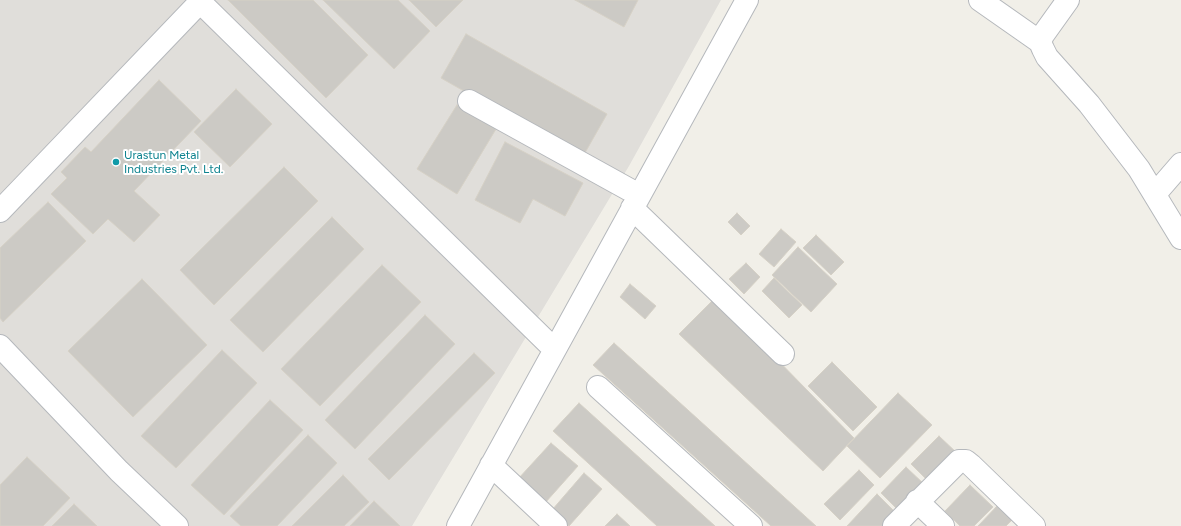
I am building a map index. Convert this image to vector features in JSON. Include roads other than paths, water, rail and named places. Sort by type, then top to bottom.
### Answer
[{"type":"street","points":[[458,526],[747,0]]},
{"type":"street","points":[[980,0],[1040,42],[1047,57],[1089,104],[1139,169],[1181,238]]},
{"type":"street","points":[[1040,42],[1047,27],[1068,0]]},
{"type":"street","points":[[0,211],[200,1],[554,349]]},
{"type":"street","points":[[469,101],[636,202],[783,354]]},
{"type":"street","points":[[1155,194],[1181,164]]},
{"type":"street","points":[[0,346],[119,471],[177,526]]},
{"type":"street","points":[[598,387],[751,526]]},
{"type":"street","points":[[894,526],[954,464],[959,461],[966,461],[1034,526]]},
{"type":"street","points":[[491,465],[556,526]]},
{"type":"street","points":[[917,502],[943,526]]},
{"type":"place","name":"Urastun Metal Industries Pvt. Ltd.","points":[[116,162]]}]
